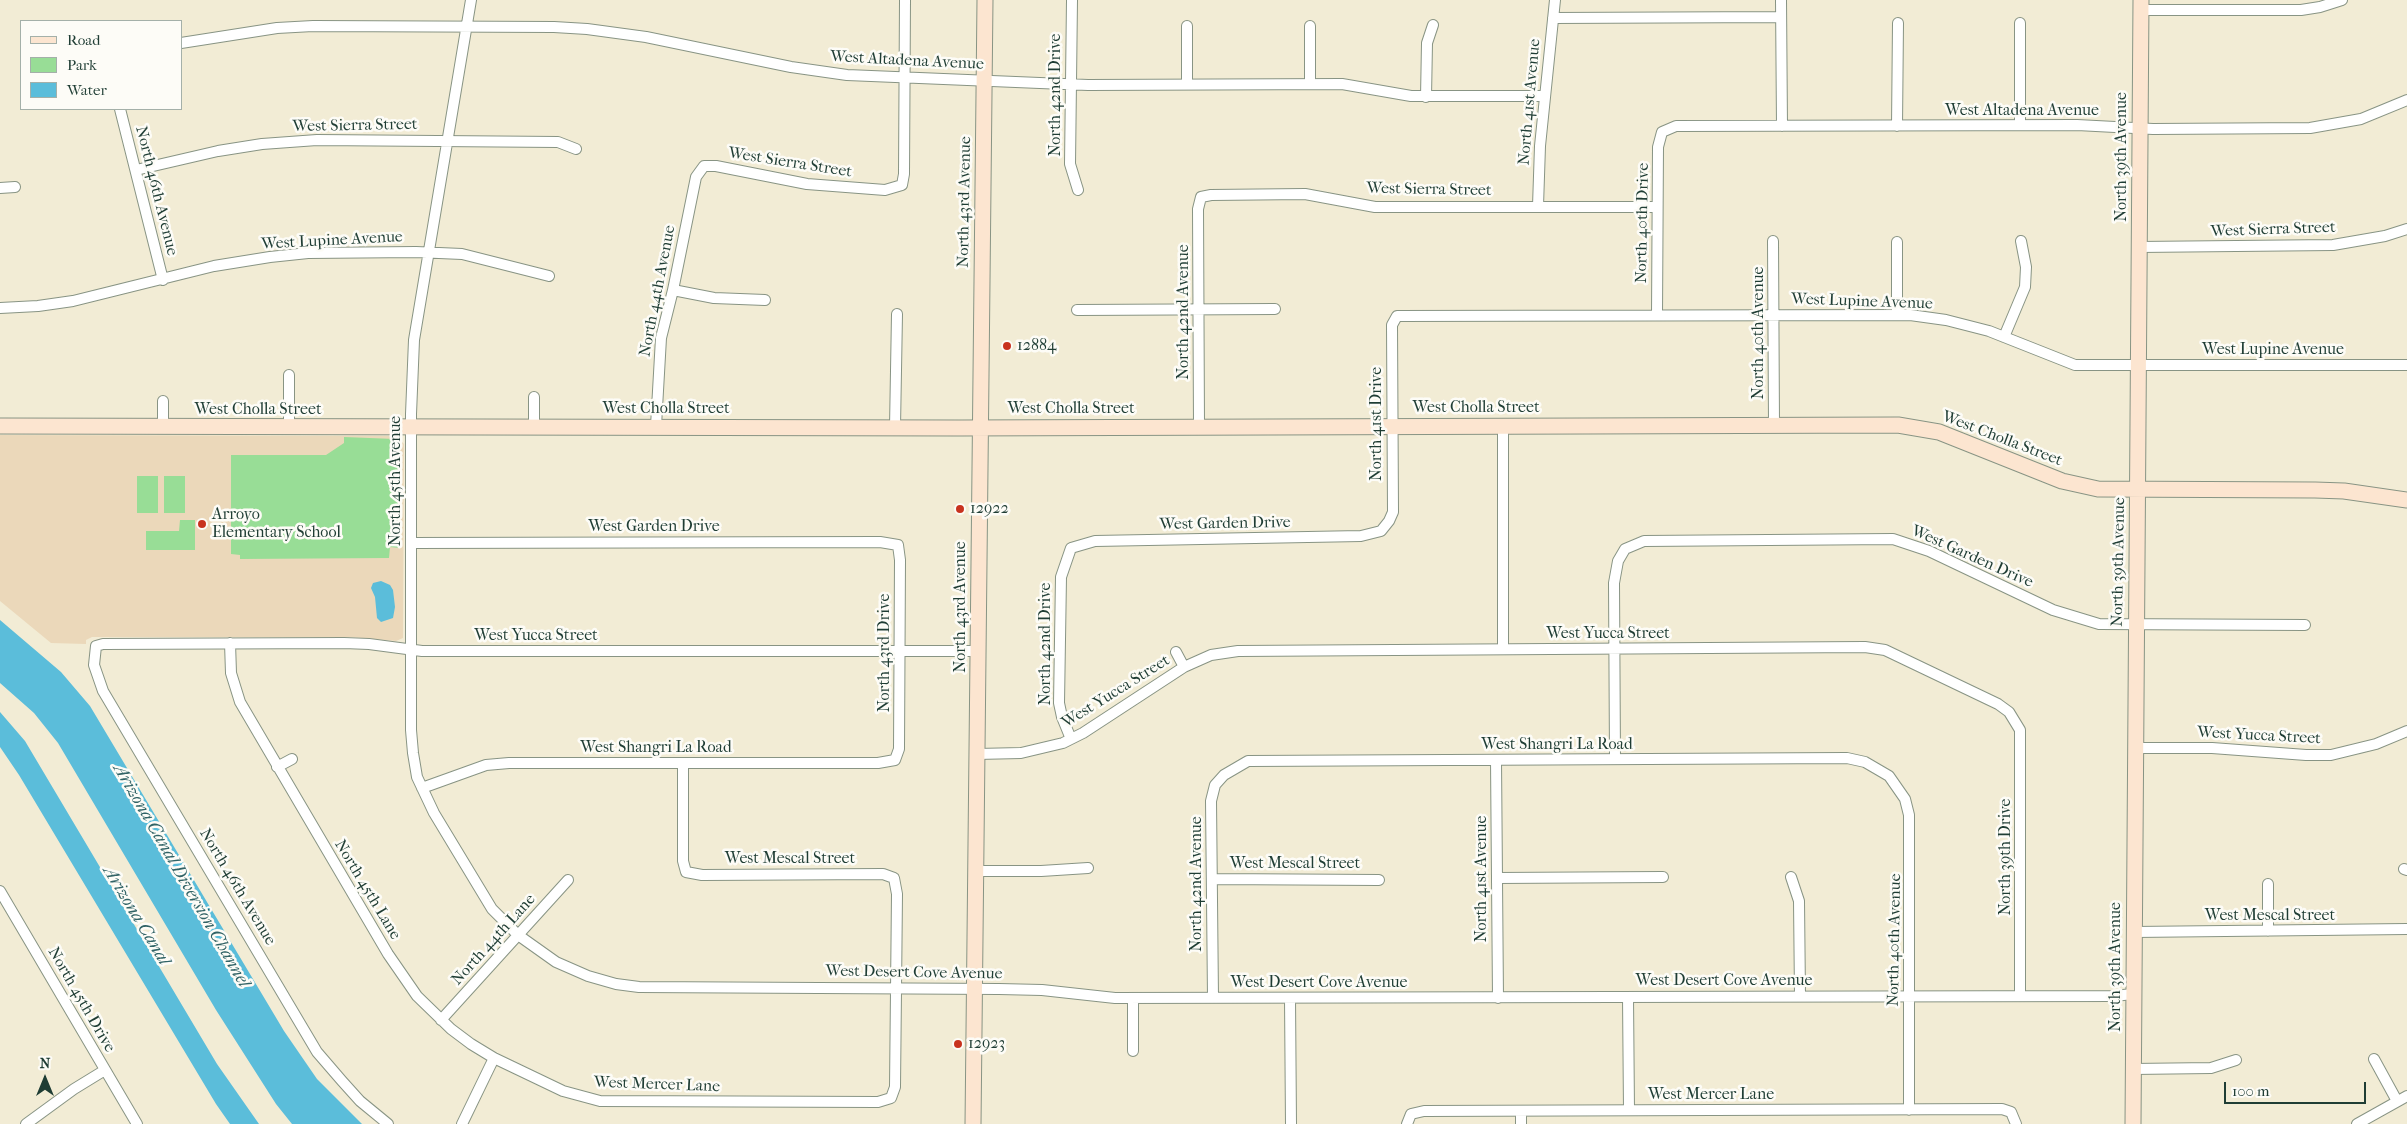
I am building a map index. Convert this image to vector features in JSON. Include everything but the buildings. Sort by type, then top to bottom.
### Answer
[{"type":"street","name":"North 45th Avenue","points":[[471,0],[446,140],[414,340],[411,427],[411,730],[413,753],[422,788],[434,813],[492,909],[518,935]]},
{"type":"street","points":[[905,0],[905,78]]},
{"type":"street","name":"North 43rd Avenue","points":[[973,1124],[985,0]]},
{"type":"street","name":"North 42nd Drive","points":[[1072,0],[1070,164],[1078,190]]},
{"type":"street","name":"North 41st Avenue","points":[[1538,206],[1545,96],[1555,0]]},
{"type":"street","points":[[1781,0],[1782,126]]},
{"type":"street","points":[[2141,5],[2266,5],[2310,9],[2342,0]]},
{"type":"street","name":"North 39th Avenue","points":[[2133,1124],[2132,994],[2141,5]]},
{"type":"street","points":[[1553,18],[1781,17]]},
{"type":"street","points":[[2020,23],[2020,125]]},
{"type":"street","points":[[1897,126],[1898,24]]},
{"type":"street","points":[[1426,97],[1428,43],[1433,25]]},
{"type":"street","points":[[1187,26],[1187,84]]},
{"type":"street","points":[[1310,26],[1310,84]]},
{"type":"street","name":"West Altadena Avenue","points":[[182,42],[277,28],[554,27],[613,31],[815,71],[905,78],[984,79],[1071,84],[1342,84],[1426,97],[1545,96]]},
{"type":"street","name":"West Sierra Street","points":[[704,166],[716,166],[807,184],[836,187],[886,190],[902,185],[904,174],[905,78]]},
{"type":"street","name":"West Altadena Avenue","points":[[1662,132],[1676,126],[2091,125],[2140,128],[2324,127],[2372,115],[2407,100]]},
{"type":"street","name":"North 46th Avenue","points":[[120,110],[163,280]]},
{"type":"street","name":"North 40th Drive","points":[[1657,315],[1658,147],[1662,132]]},
{"type":"street","name":"West Sierra Street","points":[[136,170],[218,151],[262,144],[317,140],[558,142],[576,149]]},
{"type":"street","name":"North 44th Avenue","points":[[656,426],[661,338],[674,290],[696,177],[704,166]]},
{"type":"street","points":[[0,188],[15,187]]},
{"type":"street","name":"West Sierra Street","points":[[1201,197],[1211,195],[1305,194],[1375,207],[1658,207]]},
{"type":"street","name":"North 42nd Avenue","points":[[1199,426],[1198,209],[1201,197]]},
{"type":"street","name":"West Sierra Street","points":[[2139,247],[2323,246],[2385,236],[2407,229]]},
{"type":"street","points":[[2004,337],[2025,287],[2026,267],[2021,241]]},
{"type":"street","name":"North 40th Avenue","points":[[1773,242],[1774,425]]},
{"type":"street","points":[[1897,242],[1897,315]]},
{"type":"street","name":"West Lupine Avenue","points":[[0,308],[38,306],[73,300],[163,280],[214,266],[270,257],[317,253],[428,253],[471,256],[549,276]]},
{"type":"street","points":[[674,290],[714,298],[765,300]]},
{"type":"street","points":[[1077,310],[1275,309]]},
{"type":"street","points":[[895,427],[897,314]]},
{"type":"street","name":"West Lupine Avenue","points":[[1397,316],[1897,315],[1946,320],[1988,331],[2075,365],[2407,365]]},
{"type":"street","name":"North 41st Drive","points":[[1381,530],[1393,512],[1392,325],[1397,316]]},
{"type":"street","points":[[289,376],[289,427]]},
{"type":"street","points":[[534,397],[534,426]]},
{"type":"street","points":[[163,401],[163,427]]},
{"type":"street","name":"West Cholla Street","points":[[0,426],[980,427],[1884,425],[1913,427],[1938,432],[1967,441],[2071,483],[2098,489],[2344,491],[2407,500]]},
{"type":"street","points":[[1503,426],[1503,649]]},
{"type":"street","name":"West Garden Drive","points":[[1070,548],[1094,541],[1361,536],[1381,530]]},
{"type":"street","name":"West Garden Drive","points":[[1614,649],[1614,583],[1618,561],[1625,549],[1644,541],[1892,539],[1929,550],[2052,610],[2100,624],[2305,625]]},
{"type":"street","name":"West Garden Drive","points":[[411,543],[880,542],[898,545]]},
{"type":"street","name":"North 43rd Drive","points":[[895,760],[899,750],[900,560],[898,545]]},
{"type":"street","name":"North 42nd Drive","points":[[1070,548],[1061,577],[1059,703],[1062,718],[1071,739]]},
{"type":"street","name":"West Yucca Street","points":[[96,646],[103,644],[230,643],[369,644],[411,650],[978,651]]},
{"type":"street","name":"North 45th Lane","points":[[230,643],[231,673],[240,702],[404,980],[441,1020]]},
{"type":"street","name":"North 46th Avenue","points":[[96,646],[94,665],[103,691],[317,1052],[360,1101],[388,1124]]},
{"type":"street","name":"West Yucca Street","points":[[976,754],[1022,753],[1043,749],[1071,739],[1184,667],[1211,655],[1251,650],[1877,648],[1885,650],[1998,704],[2009,712],[2015,721]]},
{"type":"street","points":[[1614,649],[1615,759]]},
{"type":"street","name":"West Yucca Street","points":[[1176,652],[1184,667]]},
{"type":"street","name":"North 39th Drive","points":[[2015,721],[2020,730],[2022,742],[2020,996]]},
{"type":"street","name":"West Yucca Street","points":[[2135,748],[2212,748],[2306,755],[2332,754],[2376,744],[2407,731]]},
{"type":"street","name":"West Shangri La Road","points":[[1224,775],[1248,761],[1847,758],[1865,762],[1888,776]]},
{"type":"street","points":[[278,767],[292,759]]},
{"type":"street","name":"West Shangri La Road","points":[[422,788],[486,765],[878,763],[895,760]]},
{"type":"street","name":"North 41st Avenue","points":[[1496,760],[1498,998]]},
{"type":"street","name":"West Mescal Street","points":[[683,763],[683,861],[686,872],[702,875],[883,874],[894,878],[897,894],[895,988]]},
{"type":"street","name":"North 42nd Avenue","points":[[1213,998],[1211,801],[1215,785],[1224,775]]},
{"type":"street","name":"North 40th Avenue","points":[[1888,776],[1905,799],[1911,829],[1909,1110]]},
{"type":"street","points":[[976,871],[1041,872],[1088,868]]},
{"type":"street","points":[[1497,878],[1663,877]]},
{"type":"street","points":[[1791,877],[1799,901],[1800,996]]},
{"type":"street","name":"West Mescal Street","points":[[1212,879],[1379,880]]},
{"type":"street","name":"North 44th Lane","points":[[441,1020],[568,880]]},
{"type":"street","points":[[2268,884],[2268,931]]},
{"type":"street","name":"North 45th Drive","points":[[0,891],[137,1124]]},
{"type":"street","name":"West Mescal Street","points":[[2134,932],[2407,929]]},
{"type":"street","name":"West Desert Cove Avenue","points":[[518,935],[556,962],[588,976],[616,984],[657,988],[974,988],[1042,990],[1095,997],[1133,998],[2020,996],[2132,994]]},
{"type":"street","name":"West Mercer Lane","points":[[441,1020],[471,1044],[494,1058],[563,1091],[600,1101],[878,1102],[891,1098],[895,1087],[895,988]]},
{"type":"street","points":[[1628,997],[1629,1110]]},
{"type":"street","points":[[1133,998],[1133,1051]]},
{"type":"street","points":[[1290,998],[1291,1124]]},
{"type":"street","points":[[462,1124],[494,1058]]},
{"type":"street","points":[[2374,1059],[2397,1102]]},
{"type":"street","points":[[2133,1069],[2211,1068],[2236,1060]]},
{"type":"street","points":[[26,1124],[74,1089],[105,1070]]},
{"type":"street","points":[[2357,1124],[2407,1096]]},
{"type":"street","name":"West Mercer Lane","points":[[1409,1119],[1424,1111],[2002,1109],[2011,1112],[2016,1124]]},
{"type":"street","points":[[1521,1111],[1521,1124]]},
{"type":"shaded area","name":"Arroyo Elementary School","points":[[0,435],[397,436],[404,444],[403,638],[396,641],[351,637],[92,637],[86,640],[86,644],[51,643],[0,601]]},
{"type":"green space","points":[[344,437],[395,439],[400,443],[400,548],[390,547],[389,558],[240,559],[240,555],[231,554],[231,455],[326,455],[344,443]]},
{"type":"green space","points":[[137,476],[158,476],[158,513],[137,513]]},
{"type":"green space","points":[[164,476],[185,476],[185,513],[164,513]]},
{"type":"green space","points":[[180,520],[195,520],[195,550],[146,550],[146,531],[179,531]]},
{"type":"water","points":[[381,581],[390,585],[393,590],[395,607],[393,618],[381,622],[377,618],[375,597],[371,588],[373,583]]},
{"type":"water","name":"Arizona Canal Diversion Channel","points":[[0,620],[61,672],[90,706],[284,1031],[317,1079],[362,1124],[292,1124],[276,1104],[216,1010],[58,743],[34,713],[0,683]]},
{"type":"water","points":[[0,712],[25,741],[217,1064],[259,1124],[230,1124],[216,1104],[19,775],[0,747]]},
{"type":"place","name":"12884","points":[[1007,346]]},
{"type":"place","name":"12922","points":[[960,509]]},
{"type":"place","name":"Arroyo Elementary School","points":[[202,524]]},
{"type":"place","name":"12923","points":[[958,1044]]},
{"type":"water label","name":"Arizona Canal","points":[[136,916]]}]
